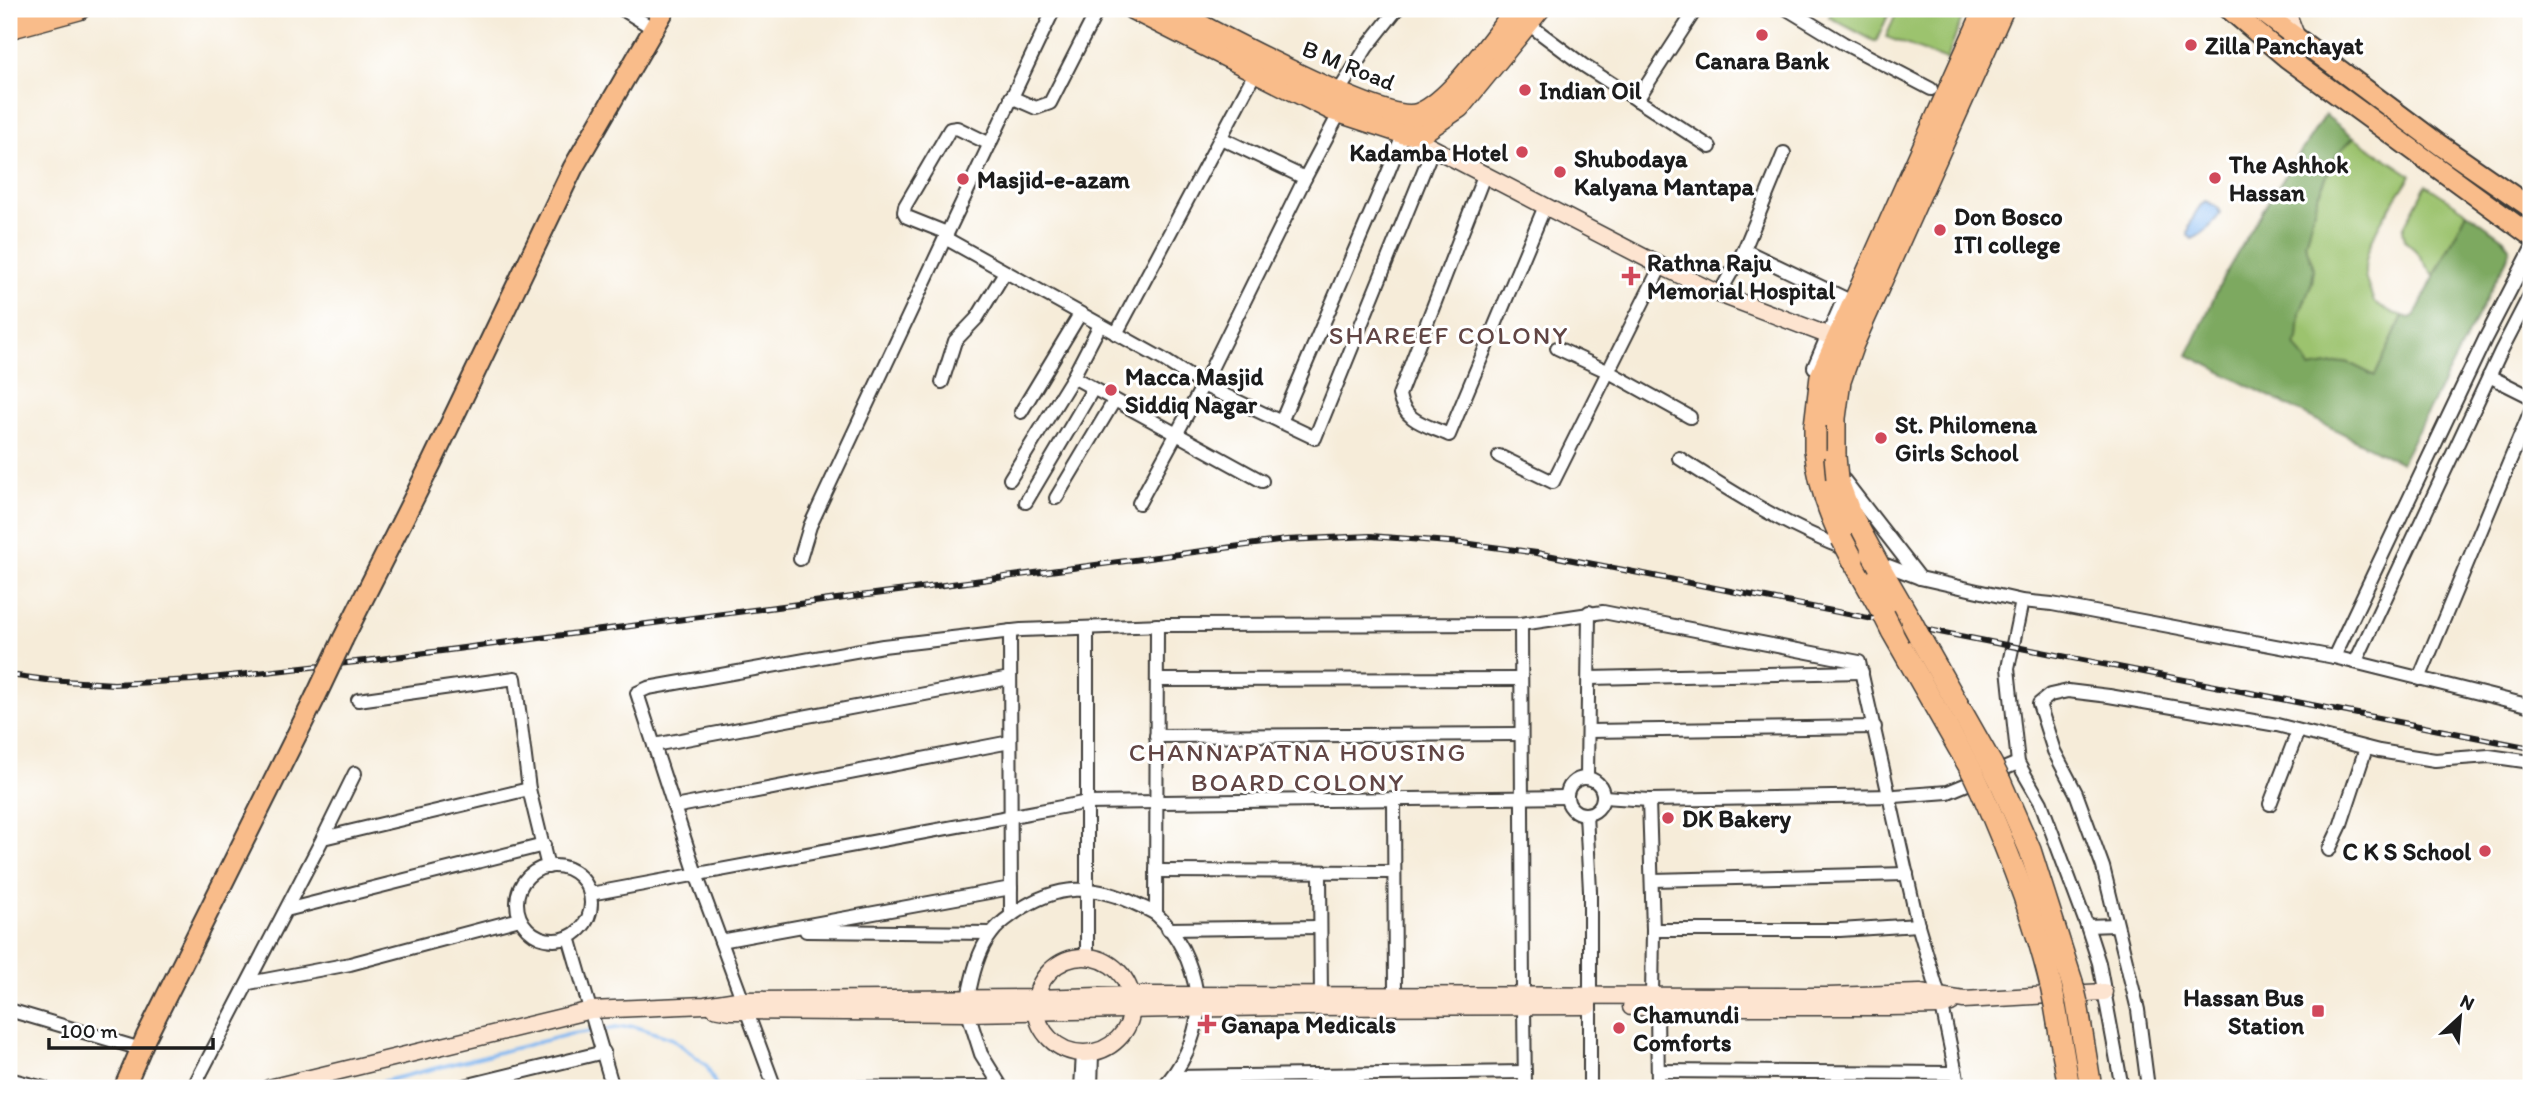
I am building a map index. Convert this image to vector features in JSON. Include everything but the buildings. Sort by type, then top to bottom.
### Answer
[{"type":"highway","points":[[12,14],[79,9]]},
{"type":"highway","points":[[1133,9],[1256,71],[1338,103],[1404,133],[1425,130],[1459,107],[1473,76],[1528,13]]},
{"type":"highway","name":"B M Road","points":[[1169,9],[1338,103],[1405,116],[1419,114],[1473,76]]},
{"type":"highway","points":[[1985,9],[1826,363],[1821,376],[1815,426],[1868,559],[1902,626],[1987,777],[2045,960],[2064,994],[2091,1088]]},
{"type":"highway","points":[[1868,559],[1842,539],[1830,517],[1819,481],[1835,418],[1840,381],[1853,344],[2003,9]]},
{"type":"highway","points":[[2064,994],[2069,1088]]},
{"type":"main road","points":[[124,1088],[432,462],[573,167],[665,9]]},
{"type":"main road","points":[[2241,11],[2297,38],[2432,139],[2531,208]]},
{"type":"main road","points":[[2241,11],[2287,58],[2531,236]]},
{"type":"main road","points":[[2419,156],[2432,139]]},
{"type":"street","points":[[622,9],[654,29]]},
{"type":"street","points":[[800,559],[810,526],[1054,9]]},
{"type":"street","points":[[1011,97],[1036,108],[1050,103],[1098,9]]},
{"type":"street","points":[[1139,503],[1203,385],[1367,47],[1397,9]]},
{"type":"street","points":[[1637,100],[1696,9]]},
{"type":"street","points":[[1787,9],[1843,43],[1931,89]]},
{"type":"street","points":[[2286,9],[2297,38]]},
{"type":"street","points":[[1528,13],[1583,65],[1710,147]]},
{"type":"street","points":[[1116,334],[1256,71]]},
{"type":"street","points":[[990,144],[957,128],[950,129],[905,206],[904,212],[907,216],[1203,385],[1315,438],[1433,148]]},
{"type":"street","points":[[1281,422],[1404,133],[1661,266],[1719,293],[1827,335]]},
{"type":"street","points":[[1221,138],[1304,178]]},
{"type":"street","points":[[1719,293],[1744,250],[1784,153]]},
{"type":"street","points":[[1485,173],[1399,395],[1405,414],[1414,420],[1450,435],[1545,206]]},
{"type":"street","points":[[2334,657],[2485,339],[2529,254],[2508,220]]},
{"type":"street","points":[[1744,250],[1844,298],[1811,375],[1805,427],[1920,578]]},
{"type":"street","points":[[1499,456],[1553,482],[1661,266]]},
{"type":"street","points":[[943,382],[958,336],[977,318],[1005,272]]},
{"type":"street","points":[[2356,662],[2489,376],[2531,293]]},
{"type":"street","points":[[1021,412],[1080,314]]},
{"type":"street","points":[[1010,479],[1073,377],[1100,325]]},
{"type":"street","points":[[1557,348],[1609,372],[1690,417]]},
{"type":"street","points":[[2489,376],[2531,397],[2531,400]]},
{"type":"street","points":[[1073,377],[1262,481]]},
{"type":"street","points":[[1026,502],[1093,389]]},
{"type":"street","points":[[1056,498],[1114,401]]},
{"type":"street","points":[[2419,679],[2531,410]]},
{"type":"street","points":[[1679,458],[1738,497],[1820,539],[1920,578],[2022,601],[2052,604],[2334,657],[2531,706]]},
{"type":"street","points":[[2022,601],[2008,668],[2018,763],[2041,803],[2099,963],[2122,1088]]},
{"type":"street","points":[[1587,777],[1589,612]]},
{"type":"street","points":[[1002,1087],[775,1088],[696,874],[638,693],[648,688],[883,646],[1010,631],[1157,625],[1521,624],[1589,612],[1603,612],[1859,662],[1918,925],[1940,1001],[1959,1088]]},
{"type":"street","points":[[1521,624],[1520,799],[1525,1088]]},
{"type":"street","points":[[1156,914],[1157,625]]},
{"type":"street","points":[[1083,957],[1084,628]]},
{"type":"street","points":[[1010,631],[1011,915]]},
{"type":"street","points":[[1589,678],[1862,672]]},
{"type":"street","points":[[358,701],[515,678],[529,789],[548,867]]},
{"type":"street","points":[[654,745],[1010,678]]},
{"type":"street","points":[[1157,680],[1520,679]]},
{"type":"street","points":[[2148,1088],[2138,1010],[2104,867],[2076,793],[2054,751],[2039,704],[2050,695],[2068,691],[2277,725],[2366,748],[2435,760],[2488,756],[2531,762]]},
{"type":"street","points":[[1588,731],[1875,727]]},
{"type":"street","points":[[2270,803],[2298,730]]},
{"type":"street","points":[[1156,736],[1520,734]]},
{"type":"street","points":[[674,807],[1010,742]]},
{"type":"street","points":[[2329,850],[2340,827],[2366,748]]},
{"type":"street","points":[[1604,797],[1649,800],[1891,796],[1948,792],[2018,763]]},
{"type":"street","points":[[193,1088],[355,773]]},
{"type":"street","points":[[1587,777],[1601,786],[1604,797],[1600,807],[1586,814],[1575,811],[1567,797],[1572,783],[1587,777]]},
{"type":"street","points":[[323,838],[529,789]]},
{"type":"street","points":[[590,894],[1084,803],[1567,797]]},
{"type":"street","points":[[1394,800],[1395,995]]},
{"type":"street","points":[[1649,800],[1658,1088]]},
{"type":"street","points":[[1586,814],[1590,891],[1590,1088]]},
{"type":"street","points":[[286,910],[544,845]]},
{"type":"street","points":[[548,867],[569,869],[586,884],[590,894],[589,915],[585,924],[569,937],[546,939],[527,928],[520,919],[517,897],[521,886],[527,877],[548,867]]},
{"type":"street","points":[[1156,871],[1394,872]]},
{"type":"street","points":[[1320,872],[1321,1001]]},
{"type":"street","points":[[1652,880],[1907,874]]},
{"type":"street","points":[[721,941],[1011,888]]},
{"type":"street","points":[[1002,1087],[981,1054],[968,1005],[976,966],[991,933],[1011,915],[1042,897],[1062,890],[1082,889],[1120,895],[1156,914],[1186,954],[1198,1002],[1195,1034],[1173,1077],[1163,1088]]},
{"type":"street","points":[[249,983],[350,964],[520,919]]},
{"type":"street","points":[[1653,930],[1840,930],[1918,925]]},
{"type":"street","points":[[2087,926],[2116,925]]},
{"type":"street","points":[[1168,929],[1320,927]]},
{"type":"street","points":[[778,930],[991,933]]},
{"type":"street","points":[[569,937],[613,1088]]},
{"type":"street","points":[[1083,957],[1111,965],[1127,983],[1132,1002],[1128,1025],[1119,1038],[1107,1048],[1088,1053],[1070,1051],[1052,1040],[1039,1024],[1036,1004],[1038,988],[1050,970],[1069,959],[1083,957]]},
{"type":"street","points":[[269,1088],[592,1014],[705,1005],[731,1011],[745,1006],[1654,1001],[1920,993],[1940,1001],[2104,992]]},
{"type":"street","points":[[1321,1001],[1395,995],[1523,1001]]},
{"type":"street","points":[[9,1010],[141,1049]]},
{"type":"street","points":[[456,1088],[603,1050]]},
{"type":"street","points":[[1082,1088],[1088,1053]]},
{"type":"street","points":[[1088,1053],[1091,1088]]},
{"type":"street","points":[[1658,1071],[1954,1073]]},
{"type":"street","points":[[1173,1077],[1525,1072]]},
{"type":"street","points":[[9,1079],[44,1088]]},
{"type":"green space","points":[[1833,9],[1891,9],[1876,42],[1829,17]]},
{"type":"green space","points":[[1898,9],[1965,9],[1947,60],[1886,37]]},
{"type":"green space","points":[[2325,115],[2354,137],[2337,154],[2317,197],[2305,244],[2314,268],[2312,282],[2300,313],[2295,345],[2310,368],[2347,362],[2375,376],[2403,316],[2410,318],[2415,315],[2467,212],[2504,239],[2510,249],[2401,463],[2188,355],[2224,276],[2264,208]]},
{"type":"green space","points":[[2354,137],[2411,175],[2382,220],[2367,257],[2366,278],[2374,302],[2403,316],[2375,376],[2347,362],[2310,368],[2295,345],[2300,313],[2312,282],[2314,268],[2305,244],[2317,197],[2337,154]]},
{"type":"green space","points":[[2426,185],[2467,212],[2434,276],[2417,252],[2405,241],[2403,229]]},
{"type":"water","points":[[2205,201],[2216,206],[2220,212],[2209,228],[2192,239],[2188,235],[2190,226]]},
{"type":"waterway","points":[[601,1030],[633,1026],[673,1039],[707,1066],[717,1088]]},
{"type":"waterway","points":[[357,1088],[571,1034],[593,1031]]},
{"type":"railway","points":[[9,675],[114,684],[193,680],[365,661],[1286,540],[1370,536],[1463,543],[1537,553],[2531,748]]},
{"type":"place","name":"Canara Bank","points":[[1762,35]]},
{"type":"place","name":"Zilla Panchayat","points":[[2191,45]]},
{"type":"place","name":"Indian Oil","points":[[1525,90]]},
{"type":"place","name":"Kadamba Hotel","points":[[1522,152]]},
{"type":"place","name":"Shubodaya Kalyana Mantapa","points":[[1560,172]]},
{"type":"place","name":"The Ashhok Hassan","points":[[2215,178]]},
{"type":"place","name":"Masjid-e-azam","points":[[963,179]]},
{"type":"place","name":"Don Bosco ITI college","points":[[1940,230]]},
{"type":"place","name":"Rathna Raju Memorial Hospital","points":[[1631,276]]},
{"type":"place","name":"Macca Masjid Siddiq Nagar","points":[[1111,390]]},
{"type":"place","name":"St. Philomena Girls School","points":[[1881,438]]},
{"type":"place","name":"DK Bakery","points":[[1668,818]]},
{"type":"place","name":"C K S School","points":[[2485,851]]},
{"type":"place","name":"Hassan Bus Station","points":[[2318,1011]]},
{"type":"place","name":"Ganapa Medicals","points":[[1207,1024]]},
{"type":"place","name":"Chamundi Comforts","points":[[1619,1028]]},
{"type":"district","name":"SHAREEF COLONY","points":[[1449,335]]},
{"type":"district","name":"CHANNAPATNA HOUSING BOARD COLONY","points":[[1298,767]]}]
